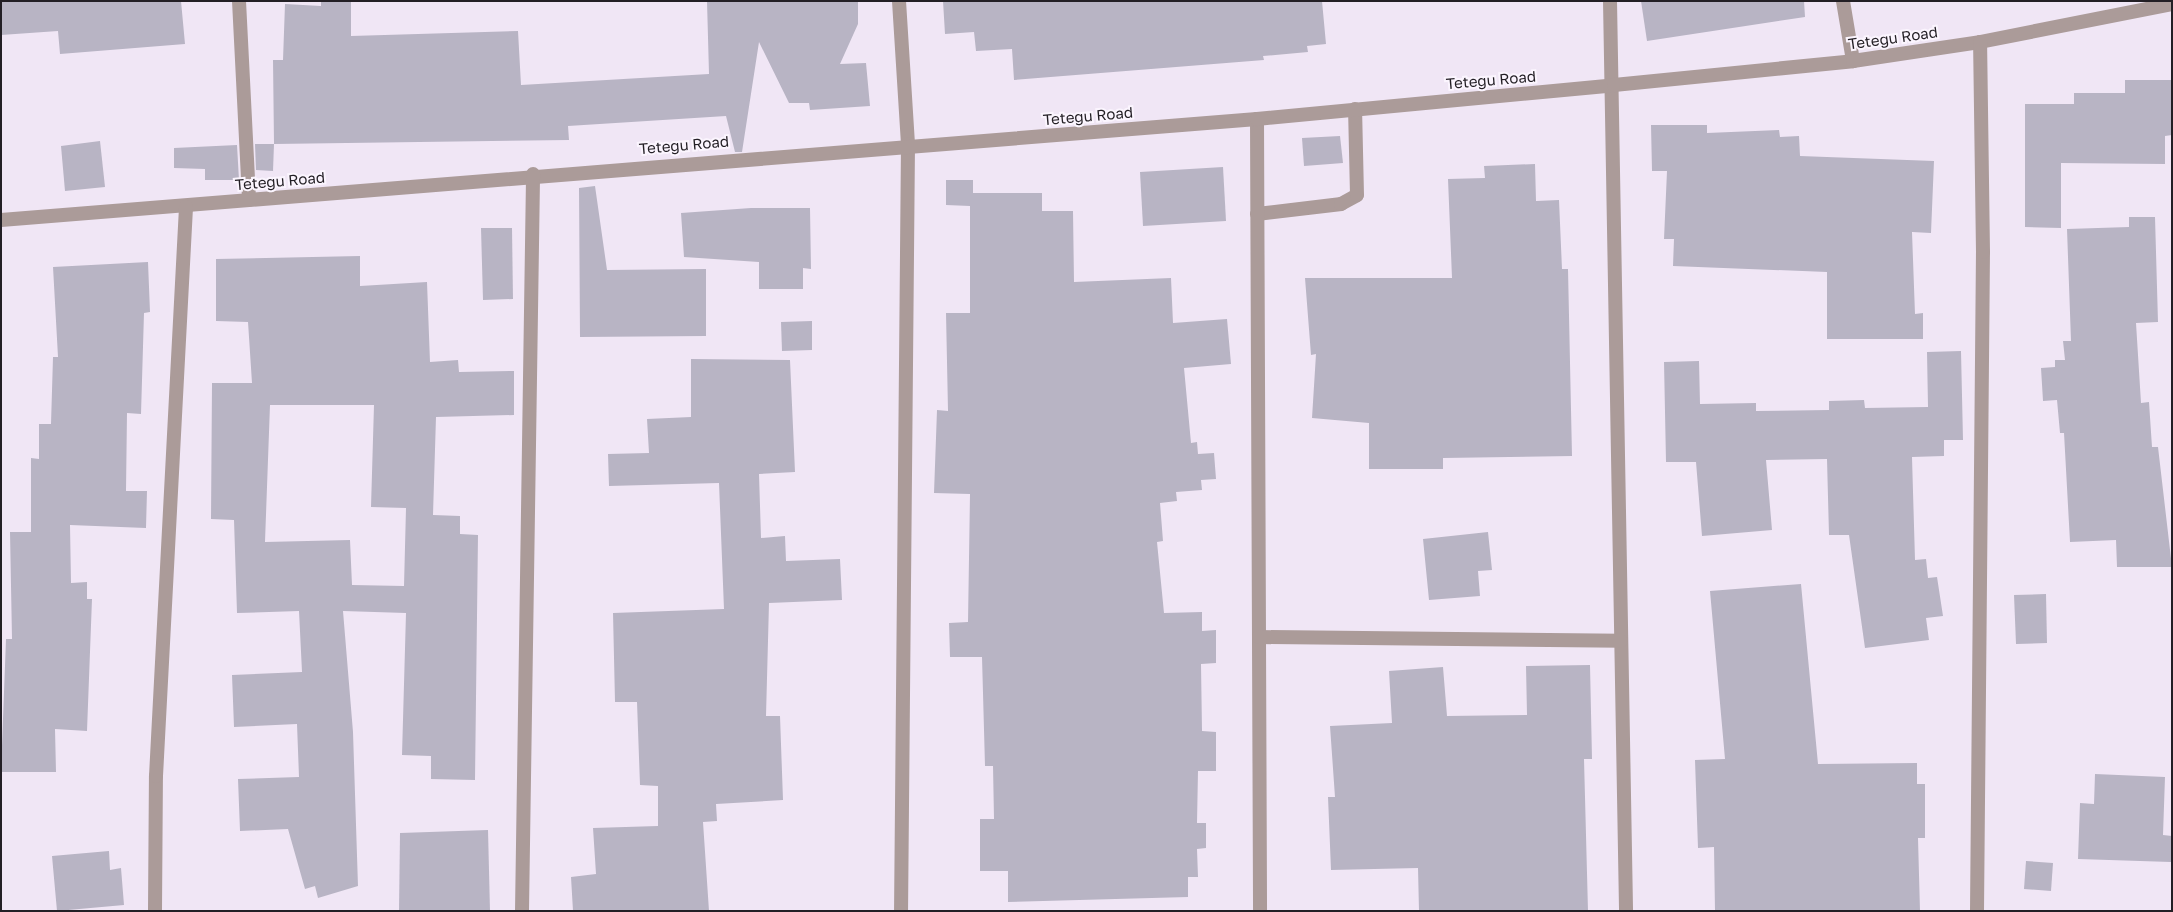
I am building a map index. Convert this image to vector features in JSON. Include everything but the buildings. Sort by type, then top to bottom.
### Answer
[{"type":"street","points":[[239,1],[249,200]]},
{"type":"street","points":[[899,1],[908,144],[901,911]]},
{"type":"street","points":[[1610,1],[1614,84],[1614,429],[1621,641],[1626,911]]},
{"type":"street","points":[[1843,1],[1853,61]]},
{"type":"street","name":"Tetegu Road","points":[[1,220],[186,206],[534,174],[908,144],[1257,119],[1853,61],[1980,42],[2172,4]]},
{"type":"street","points":[[1977,911],[1983,252],[1980,42]]},
{"type":"street","points":[[1257,214],[1341,204],[1357,195],[1355,109]]},
{"type":"street","points":[[1257,119],[1260,911]]},
{"type":"street","points":[[522,911],[534,174]]},
{"type":"street","points":[[156,911],[156,776],[186,206]]},
{"type":"street","points":[[1259,637],[1621,641]]}]
